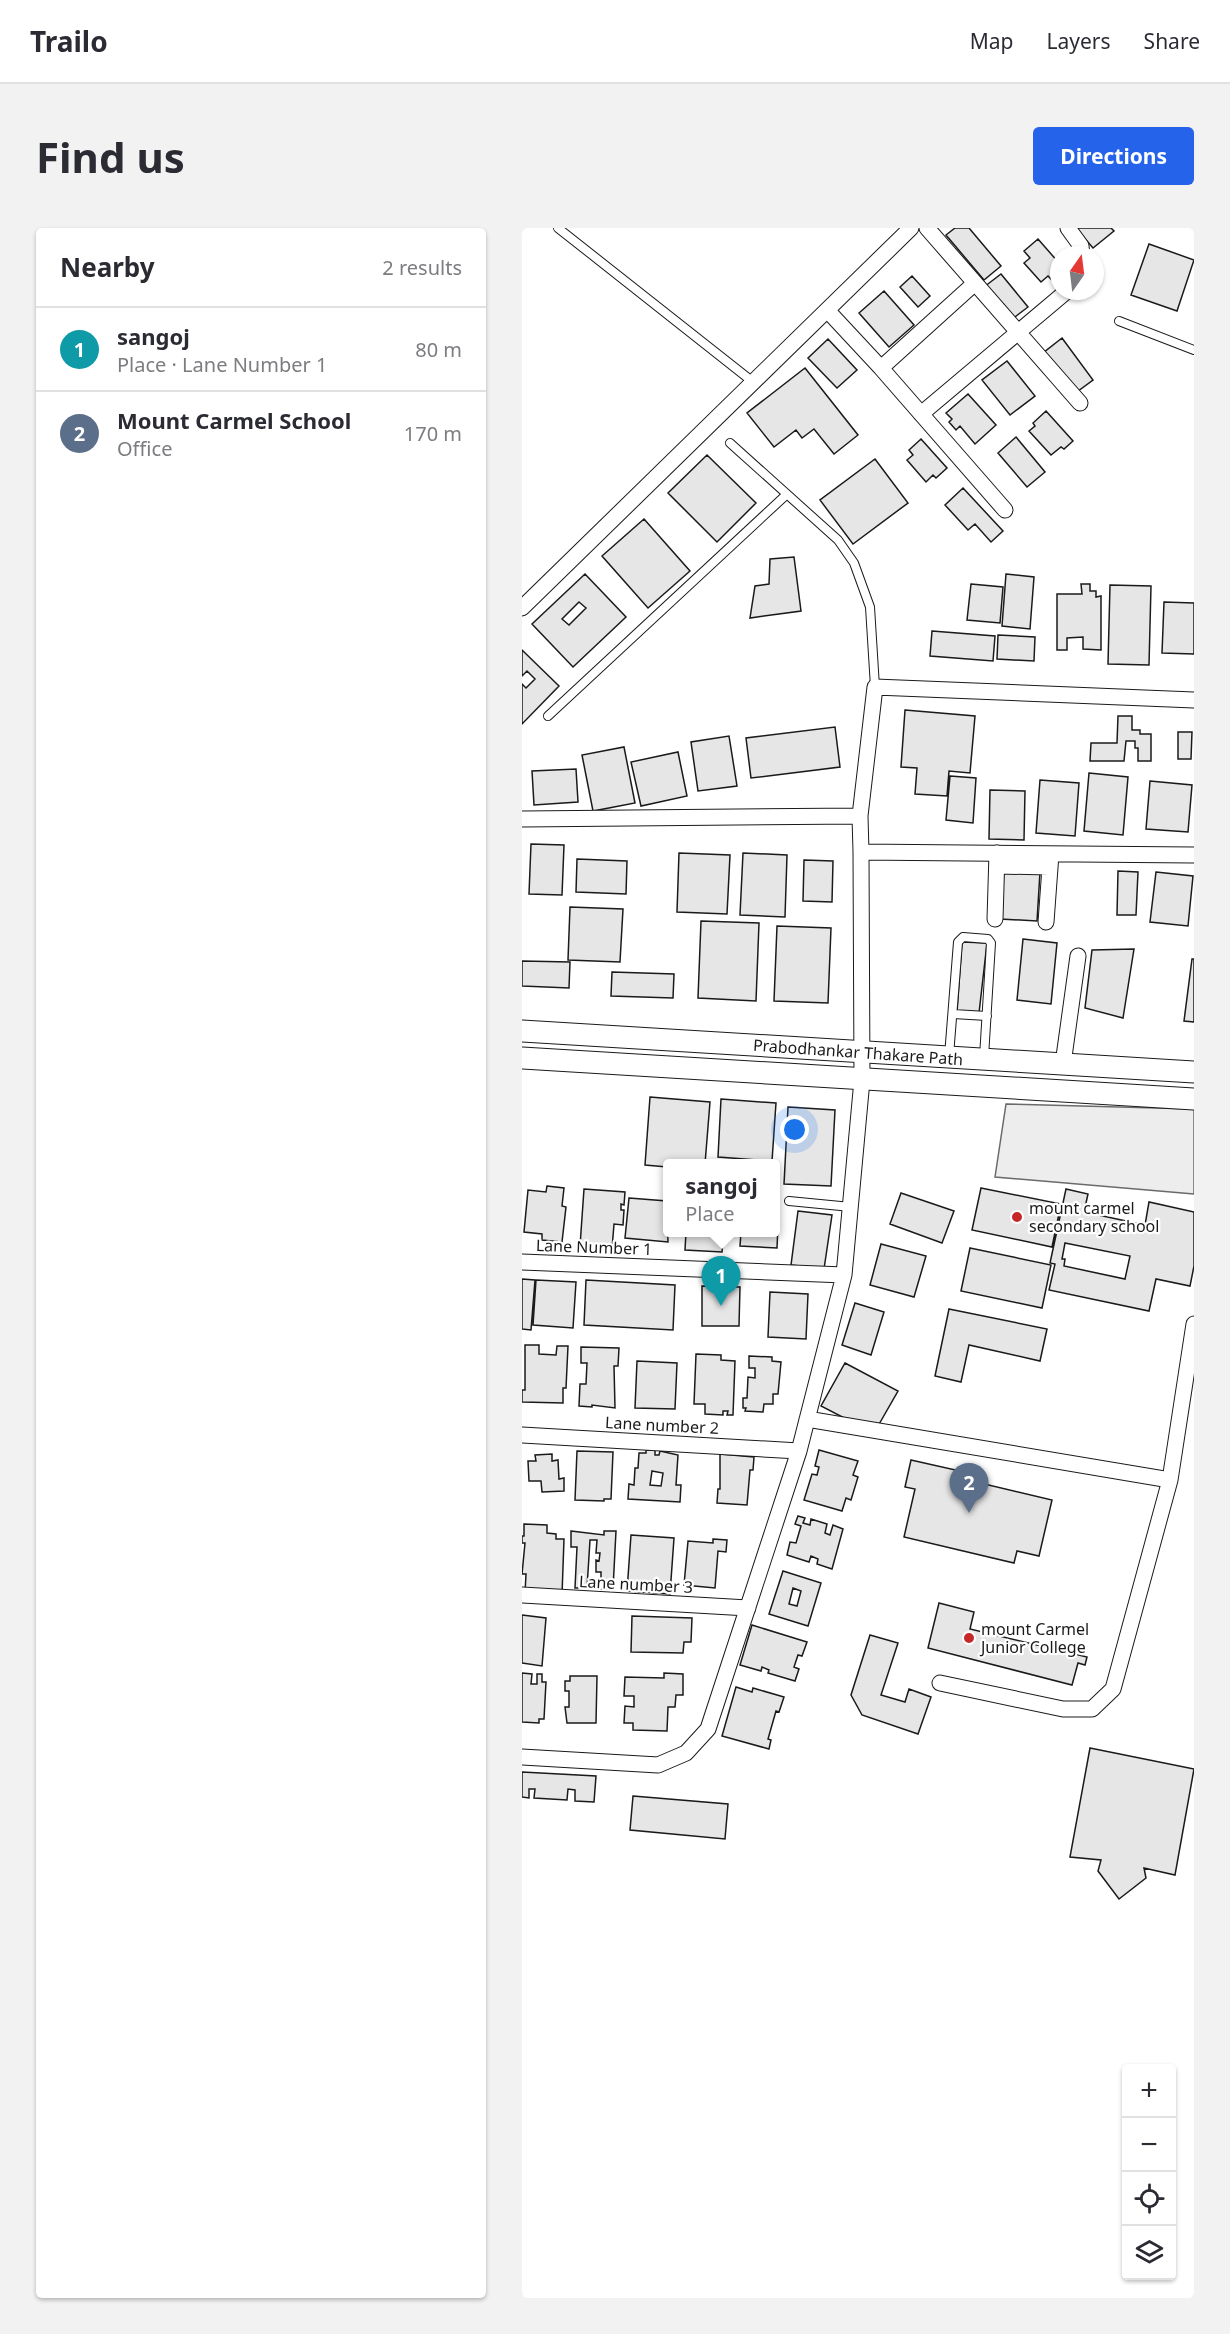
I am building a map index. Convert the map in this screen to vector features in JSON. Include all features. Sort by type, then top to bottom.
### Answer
[{"type":"main road","name":"Prabodhankar Thakare Path","points":[[522,1030],[1194,1072]]},
{"type":"main road","name":"Prabodhankar Thakare Path","points":[[522,1058],[1194,1099]]},
{"type":"street","points":[[522,608],[910,228]]},
{"type":"street","points":[[927,228],[1080,403]]},
{"type":"street","points":[[1068,228],[1080,246]]},
{"type":"street","points":[[881,368],[975,283]]},
{"type":"street","points":[[921,414],[1057,300]]},
{"type":"street","points":[[827,310],[1005,510]]},
{"type":"street","points":[[522,1757],[658,1766],[686,1753],[708,1729],[748,1608],[799,1451],[844,1275],[863,1053],[860,816],[875,687],[1194,700]]},
{"type":"street","points":[[522,819],[860,816]]},
{"type":"street","points":[[861,852],[997,860],[1194,855]]},
{"type":"street","points":[[994,919],[997,860]]},
{"type":"street","points":[[1046,922],[1050,860]]},
{"type":"street","points":[[1063,1064],[1078,956]]},
{"type":"street","name":"Lane Number 1","points":[[522,1262],[844,1275]]},
{"type":"street","points":[[940,1683],[1063,1709],[1092,1709],[1113,1689],[1170,1480],[1194,1324]]},
{"type":"street","points":[[807,1419],[1170,1480]]},
{"type":"street","name":"Lane number 2","points":[[522,1435],[799,1451]]},
{"type":"street","name":"Lane number 3","points":[[522,1595],[748,1608]]},
{"type":"lane","points":[[558,228],[753,382]]},
{"type":"lane","points":[[1119,321],[1194,350]]},
{"type":"lane","points":[[730,443],[838,540],[854,563],[870,607],[875,687]]},
{"type":"lane","points":[[548,716],[786,495]]},
{"type":"lane","points":[[949,1058],[958,942],[963,937],[991,940],[984,1060]]},
{"type":"lane","points":[[952,1014],[987,1016]]},
{"type":"lane","points":[[789,1201],[851,1207]]},
{"type":"shaded area","points":[[1006,1104],[1194,1109],[1194,1194],[995,1177]]},
{"type":"building","points":[[955,228],[969,228],[1001,266],[984,280],[946,235]]},
{"type":"building","points":[[1076,228],[1111,228],[1114,231],[1095,246],[1091,246]]},
{"type":"building","points":[[1038,239],[1050,253],[1050,278],[1048,276],[1041,282],[1024,263],[1030,258],[1024,251]]},
{"type":"building","points":[[1149,244],[1194,260],[1177,311],[1131,295]]},
{"type":"building","points":[[1001,274],[1028,307],[1011,320],[984,287]]},
{"type":"building","points":[[912,276],[930,296],[918,307],[900,287]]},
{"type":"building","points":[[884,291],[914,325],[889,347],[859,313]]},
{"type":"building","points":[[1062,338],[1093,380],[1074,394],[1043,353]]},
{"type":"building","points":[[828,339],[857,370],[837,388],[808,358]]},
{"type":"building","points":[[1007,361],[1035,396],[1010,415],[982,380]]},
{"type":"building","points":[[805,368],[858,435],[834,454],[814,429],[802,438],[796,430],[774,447],[747,413]]},
{"type":"building","points":[[968,394],[996,425],[975,444],[960,426],[956,430],[949,422],[952,419],[946,413]]},
{"type":"building","points":[[1046,411],[1073,441],[1064,449],[1061,447],[1051,455],[1029,431],[1035,426],[1033,423]]},
{"type":"building","points":[[1016,437],[1045,472],[1027,487],[998,453]]},
{"type":"building","points":[[921,439],[947,468],[936,478],[933,475],[926,482],[907,460],[913,455],[909,450]]},
{"type":"building","points":[[707,455],[756,503],[717,542],[668,493]]},
{"type":"building","points":[[875,459],[908,503],[853,544],[820,500]]},
{"type":"building","points":[[963,488],[1003,531],[991,542],[975,524],[968,530],[945,505]]},
{"type":"building","points":[[644,519],[690,571],[648,608],[602,556]]},
{"type":"building","points":[[794,557],[801,611],[750,618],[755,586],[769,584],[770,559]]},
{"type":"building","points":[[585,574],[626,617],[573,667],[532,624]],"holes":[[[579,602],[586,608],[569,625],[562,619]]]},
{"type":"building","points":[[1006,574],[1034,577],[1030,629],[1002,626]]},
{"type":"building","points":[[971,584],[1003,587],[1000,623],[967,620]]},
{"type":"building","points":[[1081,584],[1090,584],[1090,591],[1096,591],[1096,597],[1101,596],[1101,650],[1083,649],[1083,637],[1067,638],[1067,650],[1057,650],[1057,594],[1082,594]]},
{"type":"building","points":[[1110,585],[1151,586],[1149,665],[1108,664]]},
{"type":"building","points":[[1164,602],[1194,603],[1194,654],[1162,653]]},
{"type":"building","points":[[932,631],[995,636],[993,661],[930,656]]},
{"type":"building","points":[[998,635],[1035,637],[1034,661],[997,659]]},
{"type":"building","points":[[522,650],[559,686],[522,724],[522,684],[526,688],[535,679],[527,671],[522,676]]},
{"type":"building","points":[[905,710],[975,716],[970,773],[949,771],[947,796],[915,794],[917,768],[901,767]]},
{"type":"building","points":[[1118,716],[1132,716],[1132,730],[1140,730],[1140,734],[1151,734],[1151,761],[1138,761],[1138,748],[1135,748],[1135,741],[1126,741],[1124,761],[1090,761],[1091,743],[1117,743]]},
{"type":"building","points":[[835,727],[840,767],[751,778],[746,738]]},
{"type":"building","points":[[1178,732],[1192,732],[1191,759],[1178,759]]},
{"type":"building","points":[[729,736],[737,786],[698,791],[691,742]]},
{"type":"building","points":[[624,747],[635,803],[593,811],[582,755]]},
{"type":"building","points":[[678,752],[687,796],[641,806],[631,762]]},
{"type":"building","points":[[576,769],[578,802],[534,805],[532,771]]},
{"type":"building","points":[[1089,773],[1128,777],[1123,835],[1084,831]]},
{"type":"building","points":[[950,776],[976,778],[973,823],[946,820]]},
{"type":"building","points":[[1040,780],[1079,783],[1075,836],[1036,833]]},
{"type":"building","points":[[1150,781],[1192,785],[1188,832],[1146,829]]},
{"type":"building","points":[[990,790],[1025,791],[1024,840],[989,839]]},
{"type":"building","points":[[531,844],[564,845],[562,895],[529,894]]},
{"type":"building","points":[[679,853],[730,855],[727,914],[677,912]]},
{"type":"building","points":[[743,853],[787,855],[785,917],[740,915]]},
{"type":"building","points":[[577,859],[627,861],[626,894],[576,892]]},
{"type":"building","points":[[804,860],[833,861],[832,902],[803,901]]},
{"type":"building","points":[[1004,870],[1040,872],[1037,921],[1000,919]]},
{"type":"building","points":[[1118,871],[1138,872],[1136,915],[1117,915]]},
{"type":"building","points":[[1156,872],[1193,876],[1188,926],[1150,922]]},
{"type":"building","points":[[570,907],[623,909],[620,962],[568,960]]},
{"type":"building","points":[[701,921],[759,923],[756,1001],[698,998]]},
{"type":"building","points":[[777,926],[831,928],[828,1003],[774,1001]]},
{"type":"building","points":[[1023,939],[1057,943],[1051,1004],[1017,1000]]},
{"type":"building","points":[[962,942],[987,943],[979,1013],[957,1012]]},
{"type":"building","points":[[1134,949],[1123,1018],[1085,1008],[1092,950]]},
{"type":"building","points":[[1192,959],[1194,959],[1194,1022],[1184,1021]]},
{"type":"building","points":[[522,961],[570,962],[569,988],[522,986]]},
{"type":"building","points":[[612,972],[674,974],[673,998],[611,996]]},
{"type":"building","points":[[650,1097],[710,1102],[705,1159],[663,1159],[663,1167],[645,1165]]},
{"type":"building","points":[[721,1099],[776,1103],[772,1159],[718,1157]]},
{"type":"building","points":[[788,1107],[835,1110],[831,1186],[784,1184]]},
{"type":"building","points":[[547,1186],[564,1188],[562,1206],[566,1207],[562,1242],[542,1240],[542,1234],[524,1232],[528,1190],[546,1192]]},
{"type":"building","name":"mount carmel secondary school","points":[[981,1188],[1061,1204],[1052,1247],[972,1230]]},
{"type":"building","points":[[584,1189],[625,1192],[624,1205],[621,1204],[621,1210],[624,1210],[623,1225],[614,1224],[612,1249],[580,1246]]},
{"type":"building","points":[[1066,1189],[1088,1194],[1084,1212],[1145,1225],[1149,1202],[1194,1212],[1194,1266],[1190,1286],[1156,1279],[1149,1311],[1049,1290],[1055,1264],[1050,1263]],"holes":[[[1065,1243],[1130,1256],[1125,1279],[1064,1266],[1065,1259],[1062,1259]]]},
{"type":"building","points":[[901,1193],[954,1211],[942,1243],[890,1224]]},
{"type":"building","points":[[629,1198],[663,1201],[663,1237],[668,1237],[668,1242],[625,1238]]},
{"type":"building","points":[[798,1211],[832,1215],[824,1269],[791,1265]]},
{"type":"building","points":[[686,1237],[724,1237],[722,1252],[685,1250]]},
{"type":"building","points":[[741,1237],[777,1237],[777,1248],[740,1246]]},
{"type":"building","points":[[881,1244],[926,1256],[914,1297],[870,1285]]},
{"type":"building","points":[[970,1248],[1051,1265],[1042,1308],[961,1291]]},
{"type":"building","points":[[522,1279],[535,1280],[531,1330],[522,1329]]},
{"type":"building","points":[[536,1280],[576,1282],[573,1328],[533,1325]]},
{"type":"building","points":[[586,1280],[675,1285],[673,1330],[584,1325]]},
{"type":"building","points":[[702,1286],[740,1287],[739,1326],[702,1326]]},
{"type":"building","points":[[770,1292],[808,1294],[806,1339],[768,1337]]},
{"type":"building","points":[[855,1303],[884,1312],[871,1355],[842,1345]]},
{"type":"building","points":[[949,1309],[1047,1329],[1040,1361],[969,1345],[961,1382],[935,1376]]},
{"type":"building","points":[[525,1345],[539,1345],[539,1354],[556,1355],[557,1346],[568,1346],[563,1403],[522,1402],[522,1390],[525,1390]]},
{"type":"building","points":[[581,1347],[619,1348],[618,1366],[614,1366],[615,1408],[579,1406],[580,1384],[586,1384],[587,1363],[581,1363]]},
{"type":"building","points":[[696,1354],[721,1355],[721,1360],[735,1361],[733,1415],[727,1415],[728,1411],[723,1411],[723,1415],[705,1414],[705,1404],[694,1404]]},
{"type":"building","points":[[749,1356],[772,1357],[772,1361],[781,1362],[778,1394],[773,1394],[773,1404],[764,1404],[763,1412],[745,1411],[746,1408],[743,1408],[743,1398],[747,1398],[748,1377],[755,1378],[755,1368],[749,1368]]},
{"type":"building","points":[[637,1361],[677,1363],[675,1409],[635,1408]]},
{"type":"building","points":[[845,1363],[898,1391],[878,1426],[850,1421],[821,1406]]},
{"type":"building","points":[[646,1450],[655,1450],[655,1455],[659,1455],[660,1451],[678,1455],[676,1485],[681,1485],[680,1502],[628,1499],[629,1484],[634,1485],[639,1453],[646,1453]],"holes":[[[652,1471],[663,1473],[661,1486],[650,1485]]]},
{"type":"building","points":[[819,1450],[858,1461],[853,1475],[858,1477],[851,1500],[846,1498],[842,1511],[804,1500],[812,1474],[817,1475],[819,1467],[815,1466]]},
{"type":"building","points":[[577,1451],[613,1452],[611,1499],[604,1499],[604,1501],[575,1500]]},
{"type":"building","points":[[552,1454],[552,1461],[558,1460],[559,1479],[564,1478],[564,1491],[542,1492],[541,1481],[529,1481],[528,1461],[536,1461],[535,1455]]},
{"type":"building","points":[[720,1454],[754,1457],[753,1470],[750,1470],[747,1505],[717,1503],[718,1489],[720,1489]]},
{"type":"building","points":[[911,1460],[960,1471],[959,1478],[1052,1500],[1039,1556],[1017,1551],[1014,1563],[904,1537],[915,1489],[905,1487]]},
{"type":"building","points":[[798,1516],[805,1518],[803,1523],[810,1525],[811,1519],[827,1524],[825,1533],[830,1535],[833,1525],[843,1529],[832,1569],[817,1564],[818,1559],[811,1556],[809,1562],[787,1555],[790,1542],[796,1543],[801,1526],[795,1524]]},
{"type":"building","points":[[524,1524],[547,1525],[547,1533],[556,1534],[556,1539],[564,1539],[562,1595],[525,1593],[526,1574],[522,1574]]},
{"type":"building","points":[[571,1531],[604,1535],[604,1531],[616,1531],[613,1589],[595,1589],[595,1585],[601,1585],[601,1572],[596,1572],[596,1560],[599,1561],[600,1553],[596,1553],[597,1540],[590,1540],[587,1588],[575,1588],[577,1547],[571,1547]]},
{"type":"building","points":[[631,1535],[674,1538],[670,1594],[627,1591]]},
{"type":"building","points":[[713,1539],[727,1540],[726,1552],[718,1551],[715,1588],[684,1585],[688,1541],[713,1543]]},
{"type":"building","points":[[783,1571],[821,1583],[808,1626],[769,1614]],"holes":[[[793,1588],[801,1591],[797,1606],[789,1604]]]},
{"type":"building","name":"mount Carmel Junior College","points":[[939,1603],[974,1612],[970,1629],[1087,1657],[1085,1665],[1078,1663],[1072,1685],[928,1648]]},
{"type":"building","points":[[522,1615],[546,1618],[542,1666],[522,1663]]},
{"type":"building","points":[[632,1616],[692,1618],[691,1642],[684,1642],[683,1653],[631,1652]]},
{"type":"building","points":[[752,1625],[807,1642],[802,1656],[798,1655],[794,1667],[799,1669],[795,1681],[768,1673],[769,1670],[762,1667],[761,1671],[740,1665]]},
{"type":"building","points":[[870,1635],[898,1643],[881,1695],[905,1702],[909,1689],[931,1697],[918,1734],[862,1715],[851,1695]]},
{"type":"building","points":[[522,1673],[532,1674],[531,1684],[537,1684],[537,1674],[542,1674],[542,1682],[546,1682],[544,1719],[539,1719],[539,1723],[522,1722]]},
{"type":"building","points":[[664,1673],[683,1674],[683,1695],[676,1695],[675,1707],[668,1707],[667,1731],[633,1730],[633,1723],[624,1723],[625,1706],[634,1707],[634,1696],[624,1696],[625,1677],[664,1678]]},
{"type":"building","points":[[570,1676],[597,1676],[596,1723],[567,1723],[565,1707],[569,1707],[569,1691],[565,1691],[565,1681],[570,1681]]},
{"type":"building","points":[[736,1687],[752,1692],[753,1688],[784,1697],[779,1712],[776,1711],[768,1739],[771,1740],[769,1749],[722,1736]]},
{"type":"building","points":[[1090,1748],[1194,1769],[1175,1875],[1144,1868],[1146,1878],[1119,1899],[1098,1871],[1101,1860],[1070,1857]]},
{"type":"building","points":[[522,1772],[596,1776],[594,1802],[575,1801],[575,1790],[568,1789],[567,1800],[534,1798],[535,1789],[529,1789],[529,1798],[522,1797]]},
{"type":"building","points":[[633,1796],[728,1804],[725,1839],[630,1830]]},
{"type":"place","name":"mount carmel secondary school","points":[[1017,1217]]},
{"type":"place","name":"sangoj","points":[[721,1306]]},
{"type":"place","name":"Mount Carmel School","points":[[969,1513]]},
{"type":"place","name":"mount Carmel Junior College","points":[[969,1638]]}]
